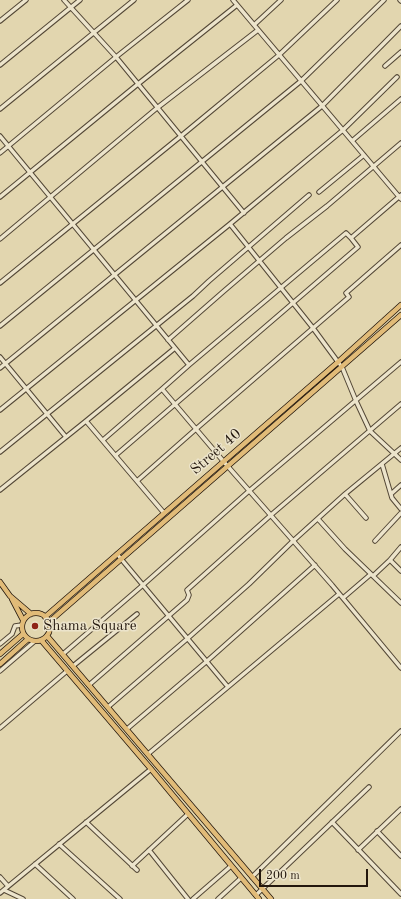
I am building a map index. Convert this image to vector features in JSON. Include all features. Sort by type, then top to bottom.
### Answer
[{"type":"main road","name":"Street 40","points":[[45,616],[224,462],[401,305]]},
{"type":"main road","points":[[49,622],[401,315]]},
{"type":"main road","points":[[0,582],[10,596],[22,623],[23,634],[28,639],[35,641],[41,640],[47,636],[50,626],[45,616],[38,613],[31,614],[26,616],[22,623]]},
{"type":"main road","points":[[10,596],[31,614]]},
{"type":"main road","points":[[0,654],[23,634]]},
{"type":"main road","points":[[47,636],[271,899]]},
{"type":"main road","points":[[0,664],[28,639]]},
{"type":"main road","points":[[41,640],[151,769],[257,897]]},
{"type":"street","points":[[0,21],[26,0]]},
{"type":"street","points":[[64,0],[116,57],[244,213]]},
{"type":"street","points":[[0,65],[80,0]]},
{"type":"street","points":[[0,109],[134,0]]},
{"type":"street","points":[[0,153],[116,57],[188,0]]},
{"type":"street","points":[[233,0],[400,197],[350,238]]},
{"type":"street","points":[[254,25],[281,0]]},
{"type":"street","points":[[0,283],[279,55],[337,0]]},
{"type":"street","points":[[0,326],[301,81],[384,0]]},
{"type":"street","points":[[0,197],[237,5]]},
{"type":"street","points":[[0,368],[322,106],[401,26]]},
{"type":"street","points":[[0,239],[157,108],[258,30]]},
{"type":"street","points":[[385,66],[401,52]]},
{"type":"street","points":[[0,410],[244,213],[343,130],[397,77]]},
{"type":"street","points":[[352,141],[401,99]]},
{"type":"street","points":[[0,136],[189,365]]},
{"type":"street","points":[[168,340],[259,261],[374,167],[401,143]]},
{"type":"street","points":[[319,192],[364,155]]},
{"type":"street","points":[[0,452],[193,296],[309,195]]},
{"type":"street","points":[[230,224],[314,328],[342,367],[370,431],[401,460]]},
{"type":"street","points":[[103,440],[189,365],[346,233],[358,247],[116,455]]},
{"type":"street","points":[[138,481],[349,297],[346,293],[401,245]]},
{"type":"street","points":[[0,490],[175,348]]},
{"type":"street","points":[[0,357],[66,437]]},
{"type":"street","points":[[63,654],[249,491],[401,362]]},
{"type":"street","points":[[162,388],[249,491],[340,594],[401,668]]},
{"type":"street","points":[[89,685],[187,600],[189,594],[187,590],[271,515],[401,404]]},
{"type":"street","points":[[86,421],[164,513]]},
{"type":"street","points":[[108,707],[249,584],[293,541],[345,494],[401,448]]},
{"type":"street","points":[[382,464],[392,498],[401,509]]},
{"type":"street","points":[[391,494],[401,485]]},
{"type":"street","points":[[345,494],[366,518]]},
{"type":"street","points":[[375,541],[401,512]]},
{"type":"street","points":[[318,519],[345,549],[401,603]]},
{"type":"street","points":[[343,598],[390,560],[401,547]]},
{"type":"street","points":[[117,554],[228,687]]},
{"type":"street","points":[[390,560],[401,571]]},
{"type":"street","points":[[127,729],[206,662],[315,565]]},
{"type":"street","points":[[148,754],[340,594]]},
{"type":"street","points":[[73,666],[137,614]]},
{"type":"street","points":[[0,644],[12,634],[15,626],[22,623]]},
{"type":"street","points":[[0,671],[35,641]]},
{"type":"street","points":[[0,728],[68,671]]},
{"type":"street","points":[[252,877],[401,731]]},
{"type":"street","points":[[0,893],[151,769]]},
{"type":"street","points":[[257,897],[263,889],[369,787]]},
{"type":"street","points":[[358,850],[401,809]]},
{"type":"street","points":[[132,866],[188,814]]},
{"type":"street","points":[[86,822],[137,870]]},
{"type":"street","points":[[332,822],[401,894]]},
{"type":"street","points":[[378,831],[401,856]]},
{"type":"street","points":[[59,844],[120,899]]},
{"type":"street","points":[[149,850],[188,899]]},
{"type":"street","points":[[35,864],[73,899]]},
{"type":"street","points":[[193,899],[231,866]]},
{"type":"street","points":[[0,877],[8,886]]},
{"type":"street","points":[[218,899],[241,878]]},
{"type":"street","points":[[4,890],[23,899]]},
{"type":"place","name":"Shama Square","points":[[35,626]]}]
